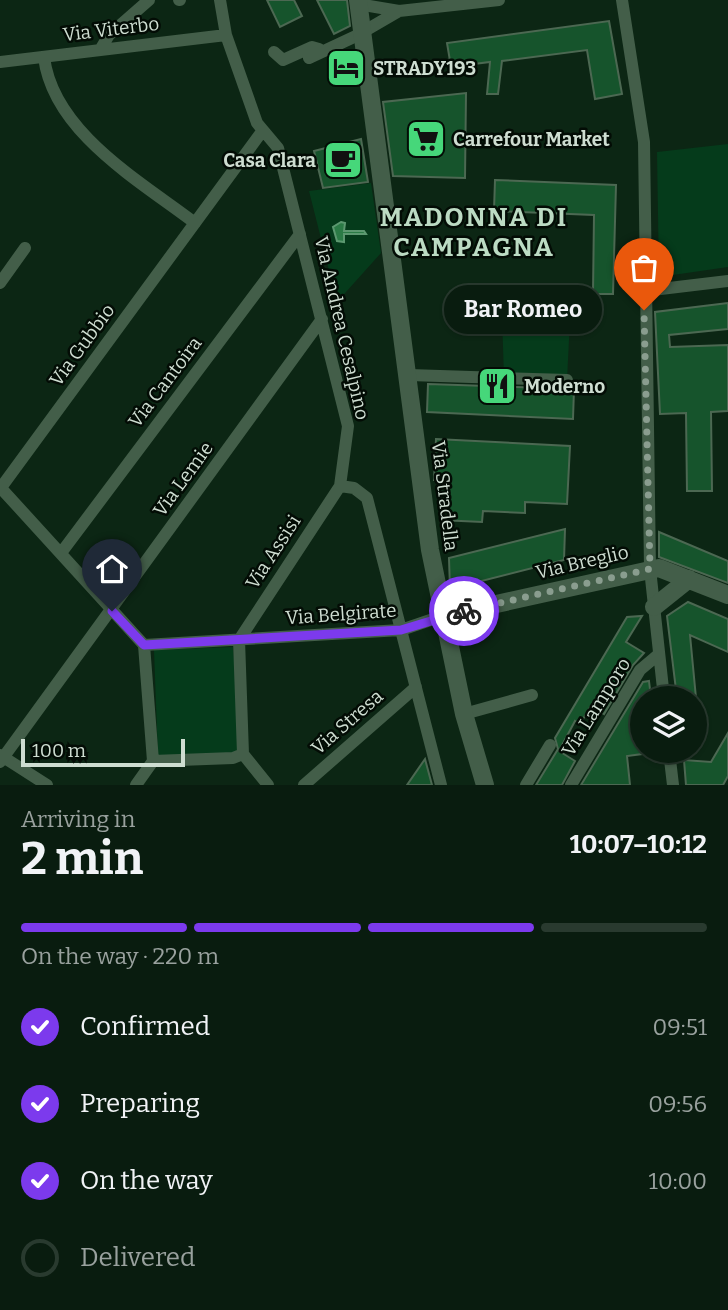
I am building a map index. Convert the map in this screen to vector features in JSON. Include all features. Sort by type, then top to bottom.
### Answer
[{"type":"street","points":[[100,50],[108,35],[149,0]]},
{"type":"street","points":[[220,0],[226,35],[257,124],[263,130]]},
{"type":"street","points":[[358,2],[399,11],[492,0]]},
{"type":"street","points":[[622,0],[644,142],[650,569],[663,686]]},
{"type":"street","name":"Via Stradella","points":[[358,2],[430,550],[464,714],[485,785]]},
{"type":"street","points":[[309,58],[362,33],[399,11]]},
{"type":"street","name":"Via Viterbo","points":[[0,62],[226,35]]},
{"type":"street","points":[[274,52],[283,60],[313,47],[326,50]]},
{"type":"street","points":[[44,57],[51,86],[85,139],[195,223]]},
{"type":"street","name":"Via Andrea Cesalpino","points":[[263,130],[278,148],[348,426],[340,486]]},
{"type":"street","name":"Via Gubbio","points":[[0,488],[263,130]]},
{"type":"street","name":"Via Cantoira","points":[[61,553],[300,234]]},
{"type":"street","points":[[0,283],[25,248]]},
{"type":"street","points":[[644,291],[728,281]]},
{"type":"street","name":"Via Lemie","points":[[1,758],[112,611],[322,319]]},
{"type":"street","points":[[408,375],[567,380]]},
{"type":"street","points":[[340,486],[354,488],[367,498],[441,785]]},
{"type":"street","name":"Via Assisi","points":[[239,640],[340,486]]},
{"type":"street","points":[[0,488],[144,645],[153,761],[136,785]]},
{"type":"street","name":"Via Breglio","points":[[442,616],[659,568],[728,595]]},
{"type":"street","points":[[654,607],[689,579]]},
{"type":"street","name":"Via Belgirate","points":[[144,645],[401,630],[442,616]]},
{"type":"street","points":[[239,640],[243,754],[268,785]]},
{"type":"street","name":"Via Lamporo","points":[[570,785],[640,670],[659,654]]},
{"type":"street","name":"Via Stresa","points":[[304,785],[416,687]]},
{"type":"street","points":[[464,714],[532,695]]},
{"type":"street","points":[[526,785],[550,745]]},
{"type":"street","points":[[153,761],[233,758],[243,754]]},
{"type":"street","points":[[1,758],[47,785]]},
{"type":"street","points":[[670,763],[673,785]]},
{"type":"shaded area","points":[[728,144],[728,267],[659,277],[657,152]]},
{"type":"shaded area","points":[[371,183],[381,253],[337,302],[309,191]]},
{"type":"shaded area","points":[[341,222],[345,223],[344,231],[364,231],[366,234],[344,234],[344,242],[337,241],[333,227]]},
{"type":"shaded area","points":[[502,316],[570,320],[567,380],[504,378]]},
{"type":"shaded area","points":[[233,647],[242,755],[158,757],[154,650]]},
{"type":"building","points":[[267,0],[294,0],[302,16],[280,27]]},
{"type":"building","points":[[317,0],[347,0],[350,26],[334,34]]},
{"type":"building","points":[[609,21],[622,94],[595,99],[587,50],[502,61],[498,94],[487,94],[490,62],[451,67],[447,43]]},
{"type":"building","name":"Carrefour Market","points":[[466,93],[465,178],[393,176],[383,102]]},
{"type":"building","points":[[361,139],[368,182],[323,188],[314,151]]},
{"type":"building","points":[[495,180],[616,185],[613,294],[593,294],[594,215],[494,211]]},
{"type":"building","points":[[728,303],[728,329],[669,335],[670,347],[728,345],[728,411],[711,412],[712,491],[687,491],[686,413],[660,414],[655,312]]},
{"type":"building","points":[[428,384],[574,389],[573,419],[427,412]]},
{"type":"building","points":[[436,439],[570,446],[567,504],[525,502],[525,513],[483,511],[482,522],[440,520],[442,480],[434,480]]},
{"type":"building","points":[[565,529],[564,560],[450,589],[449,558]]},
{"type":"building","points":[[659,532],[728,561],[728,583],[659,557]]},
{"type":"building","points":[[688,602],[728,619],[728,652],[690,635],[695,686],[676,686],[667,616]]},
{"type":"building","points":[[642,616],[626,642],[644,653],[633,665],[604,714],[591,706],[580,724],[575,721],[559,751],[575,761],[562,785],[536,785],[558,749],[555,738],[627,617]]},
{"type":"building","points":[[649,681],[650,686],[641,686],[643,682]]},
{"type":"building","points":[[630,704],[630,756],[627,756],[630,785],[581,785]]},
{"type":"building","points":[[728,733],[728,776],[723,785],[686,785],[684,763],[711,762]]},
{"type":"building","points":[[425,759],[432,785],[407,785]]},
{"type":"way so far","points":[[464,611],[650,569],[644,310]]},
{"type":"place","name":"STRADY193","points":[[346,68]]},
{"type":"place","name":"Carrefour Market","points":[[426,139]]},
{"type":"place","name":"Casa Clara","points":[[343,160]]},
{"type":"place","name":"Bar Romeo","points":[[644,310]]},
{"type":"place","name":"Moderno","points":[[497,386]]},
{"type":"district","name":"MADONNA DI CAMPAGNA","points":[[474,232]]},
{"type":"route","points":[[112,611],[144,645],[401,630],[464,611]]}]
